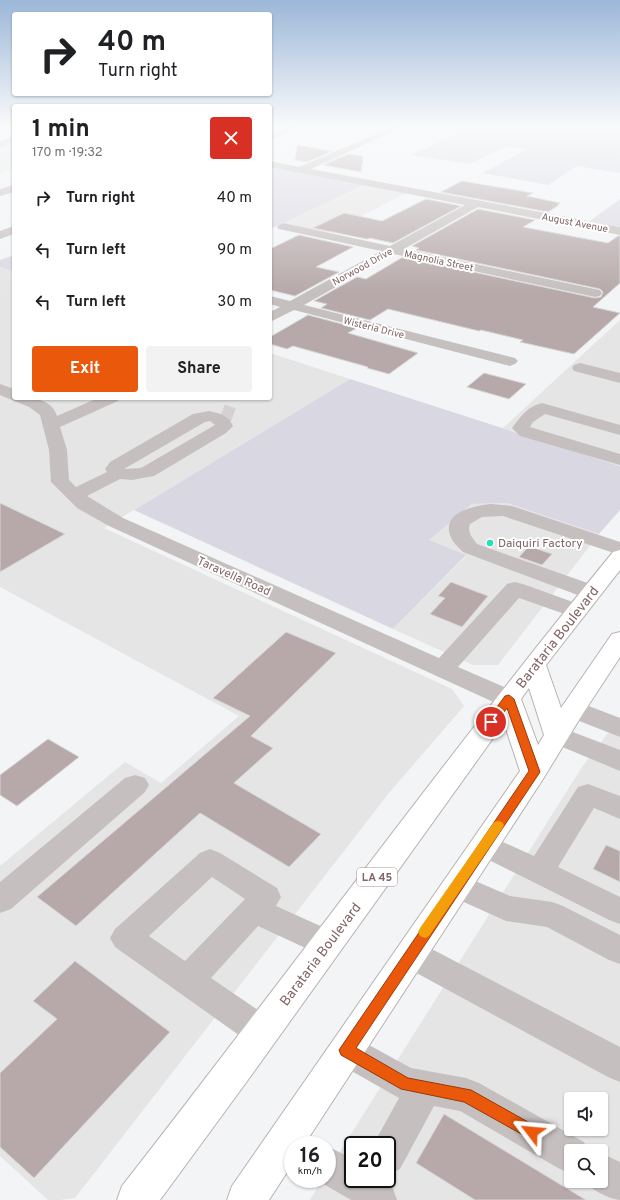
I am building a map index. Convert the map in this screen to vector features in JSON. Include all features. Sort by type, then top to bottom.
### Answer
[{"type":"main road","name":"Barataria Boulevard","points":[[136,1200],[534,664],[620,556]]},
{"type":"main road","points":[[294,1136],[346,1050],[534,772],[573,709],[616,652]]},
{"type":"main road","points":[[534,664],[557,735]]},
{"type":"main road","points":[[509,699],[534,772]]},
{"type":"main road","points":[[246,1200],[284,1151]]},
{"type":"street","name":"August Avenue","points":[[357,181],[620,231]]},
{"type":"street","points":[[0,193],[12,189]]},
{"type":"street","name":"Norwood Drive","points":[[272,317],[475,204]]},
{"type":"street","name":"Magnolia Street","points":[[284,227],[595,293]]},
{"type":"street","points":[[0,236],[12,231]]},
{"type":"street","name":"Wisteria Drive","points":[[272,301],[510,361]]},
{"type":"street","points":[[580,368],[620,378]]},
{"type":"street","name":"Taravella Road","points":[[28,400],[48,413],[58,450],[60,482],[84,504],[116,522],[509,699]]},
{"type":"street","points":[[80,400],[96,406]]},
{"type":"street","points":[[52,425],[108,400]]},
{"type":"street","points":[[620,430],[542,408],[527,419],[521,428],[526,432],[620,460]]},
{"type":"street","points":[[75,495],[118,473],[129,476],[147,472],[221,418]]},
{"type":"street","points":[[584,602],[470,548],[460,537],[460,522],[467,516],[477,511],[490,509],[505,510],[620,550]]},
{"type":"street","points":[[443,669],[515,589],[584,602]]},
{"type":"street","points":[[573,709],[620,728]]},
{"type":"street","points":[[557,735],[620,761]]},
{"type":"street","points":[[0,900],[135,785]]},
{"type":"street","points":[[539,872],[588,794],[620,808]]},
{"type":"street","points":[[485,844],[620,911]]},
{"type":"street","points":[[187,981],[266,897],[210,861],[126,938],[187,981],[262,1032]]},
{"type":"street","points":[[457,885],[506,908],[552,915],[620,950]]},
{"type":"street","points":[[254,910],[327,944]]},
{"type":"street","points":[[411,954],[620,1065]]},
{"type":"street","points":[[346,1050],[406,1084],[466,1095],[564,1150]]},
{"type":"street","points":[[396,1140],[425,1088]]},
{"type":"street","points":[[336,1171],[371,1192]]},
{"type":"street","points":[[608,1176],[620,1182]]},
{"type":"shaded area","points":[[272,181],[344,181],[364,185],[272,228]]},
{"type":"shaded area","points":[[526,181],[554,181],[548,185]]},
{"type":"shaded area","points":[[364,185],[406,193],[328,233],[282,223]]},
{"type":"shaded area","points":[[620,199],[620,227],[590,221]]},
{"type":"shaded area","points":[[12,256],[12,270],[0,267],[0,260]]},
{"type":"shaded area","points":[[0,267],[12,270],[12,400],[272,400],[272,354],[350,379],[104,528],[452,689],[464,706],[389,793],[75,1198],[60,1200],[48,1200],[0,1156],[0,866],[125,762],[161,783],[239,716],[0,587]]},
{"type":"shaded area","points":[[620,320],[620,466],[503,428],[596,342]]},
{"type":"shaded area","points":[[350,379],[620,466],[620,510],[599,534],[507,503],[472,504],[429,540],[466,555],[393,629],[134,510]]},
{"type":"shaded area","points":[[507,503],[599,534],[498,665],[473,665],[393,629],[466,556],[428,540],[472,504]]},
{"type":"shaded area","points":[[620,717],[620,1200],[310,1200],[317,1188],[336,1188],[336,1158],[344,1145],[344,1188],[396,1188],[396,1136],[350,1136],[582,767]]},
{"type":"building","points":[[462,181],[533,193],[527,196],[560,203],[548,212],[441,192]]},
{"type":"building","points":[[426,199],[461,206],[393,243],[313,228],[344,213],[382,221]]},
{"type":"building","points":[[478,209],[535,220],[523,227],[608,243],[620,236],[620,283],[593,307],[620,313],[574,354],[520,342],[523,340],[388,309],[370,320],[321,308],[327,304],[314,301],[357,277],[366,279],[403,257],[595,298],[601,297],[603,292],[600,289],[416,250],[419,248],[412,246]]},
{"type":"building","points":[[299,235],[353,247],[316,267],[339,272],[295,296],[272,290],[272,248]]},
{"type":"building","points":[[308,315],[357,328],[348,333],[418,353],[389,374],[293,346],[287,349],[272,345],[272,336]]},
{"type":"building","points":[[484,373],[526,384],[509,399],[467,387]]},
{"type":"building","points":[[0,503],[65,534],[0,572]]},
{"type":"building","points":[[529,546],[552,554],[542,565],[519,557]]},
{"type":"building","points":[[451,582],[488,596],[462,627],[430,614],[445,598],[438,596]]},
{"type":"building","points":[[286,632],[336,653],[251,736],[273,748],[234,783],[321,834],[289,867],[200,813],[76,926],[37,897],[250,716],[213,698]]},
{"type":"building","points":[[48,739],[79,757],[17,806],[0,795],[0,775]]},
{"type":"building","points":[[606,845],[620,851],[620,882],[593,869]]},
{"type":"building","points":[[75,961],[170,1032],[34,1178],[0,1147],[0,1073],[57,1019],[33,1001]]},
{"type":"building","points":[[444,1114],[586,1200],[475,1200],[416,1163]]},
{"type":"tunnel","points":[[222,412],[233,416]]},
{"type":"slow traffic","points":[[425,932],[498,825]]},
{"type":"place","name":"Daiquiri Factory","points":[[490,543]]},
{"type":"route","points":[[491,722],[509,699],[534,772],[346,1050],[406,1084],[466,1095],[532,1132]]}]
